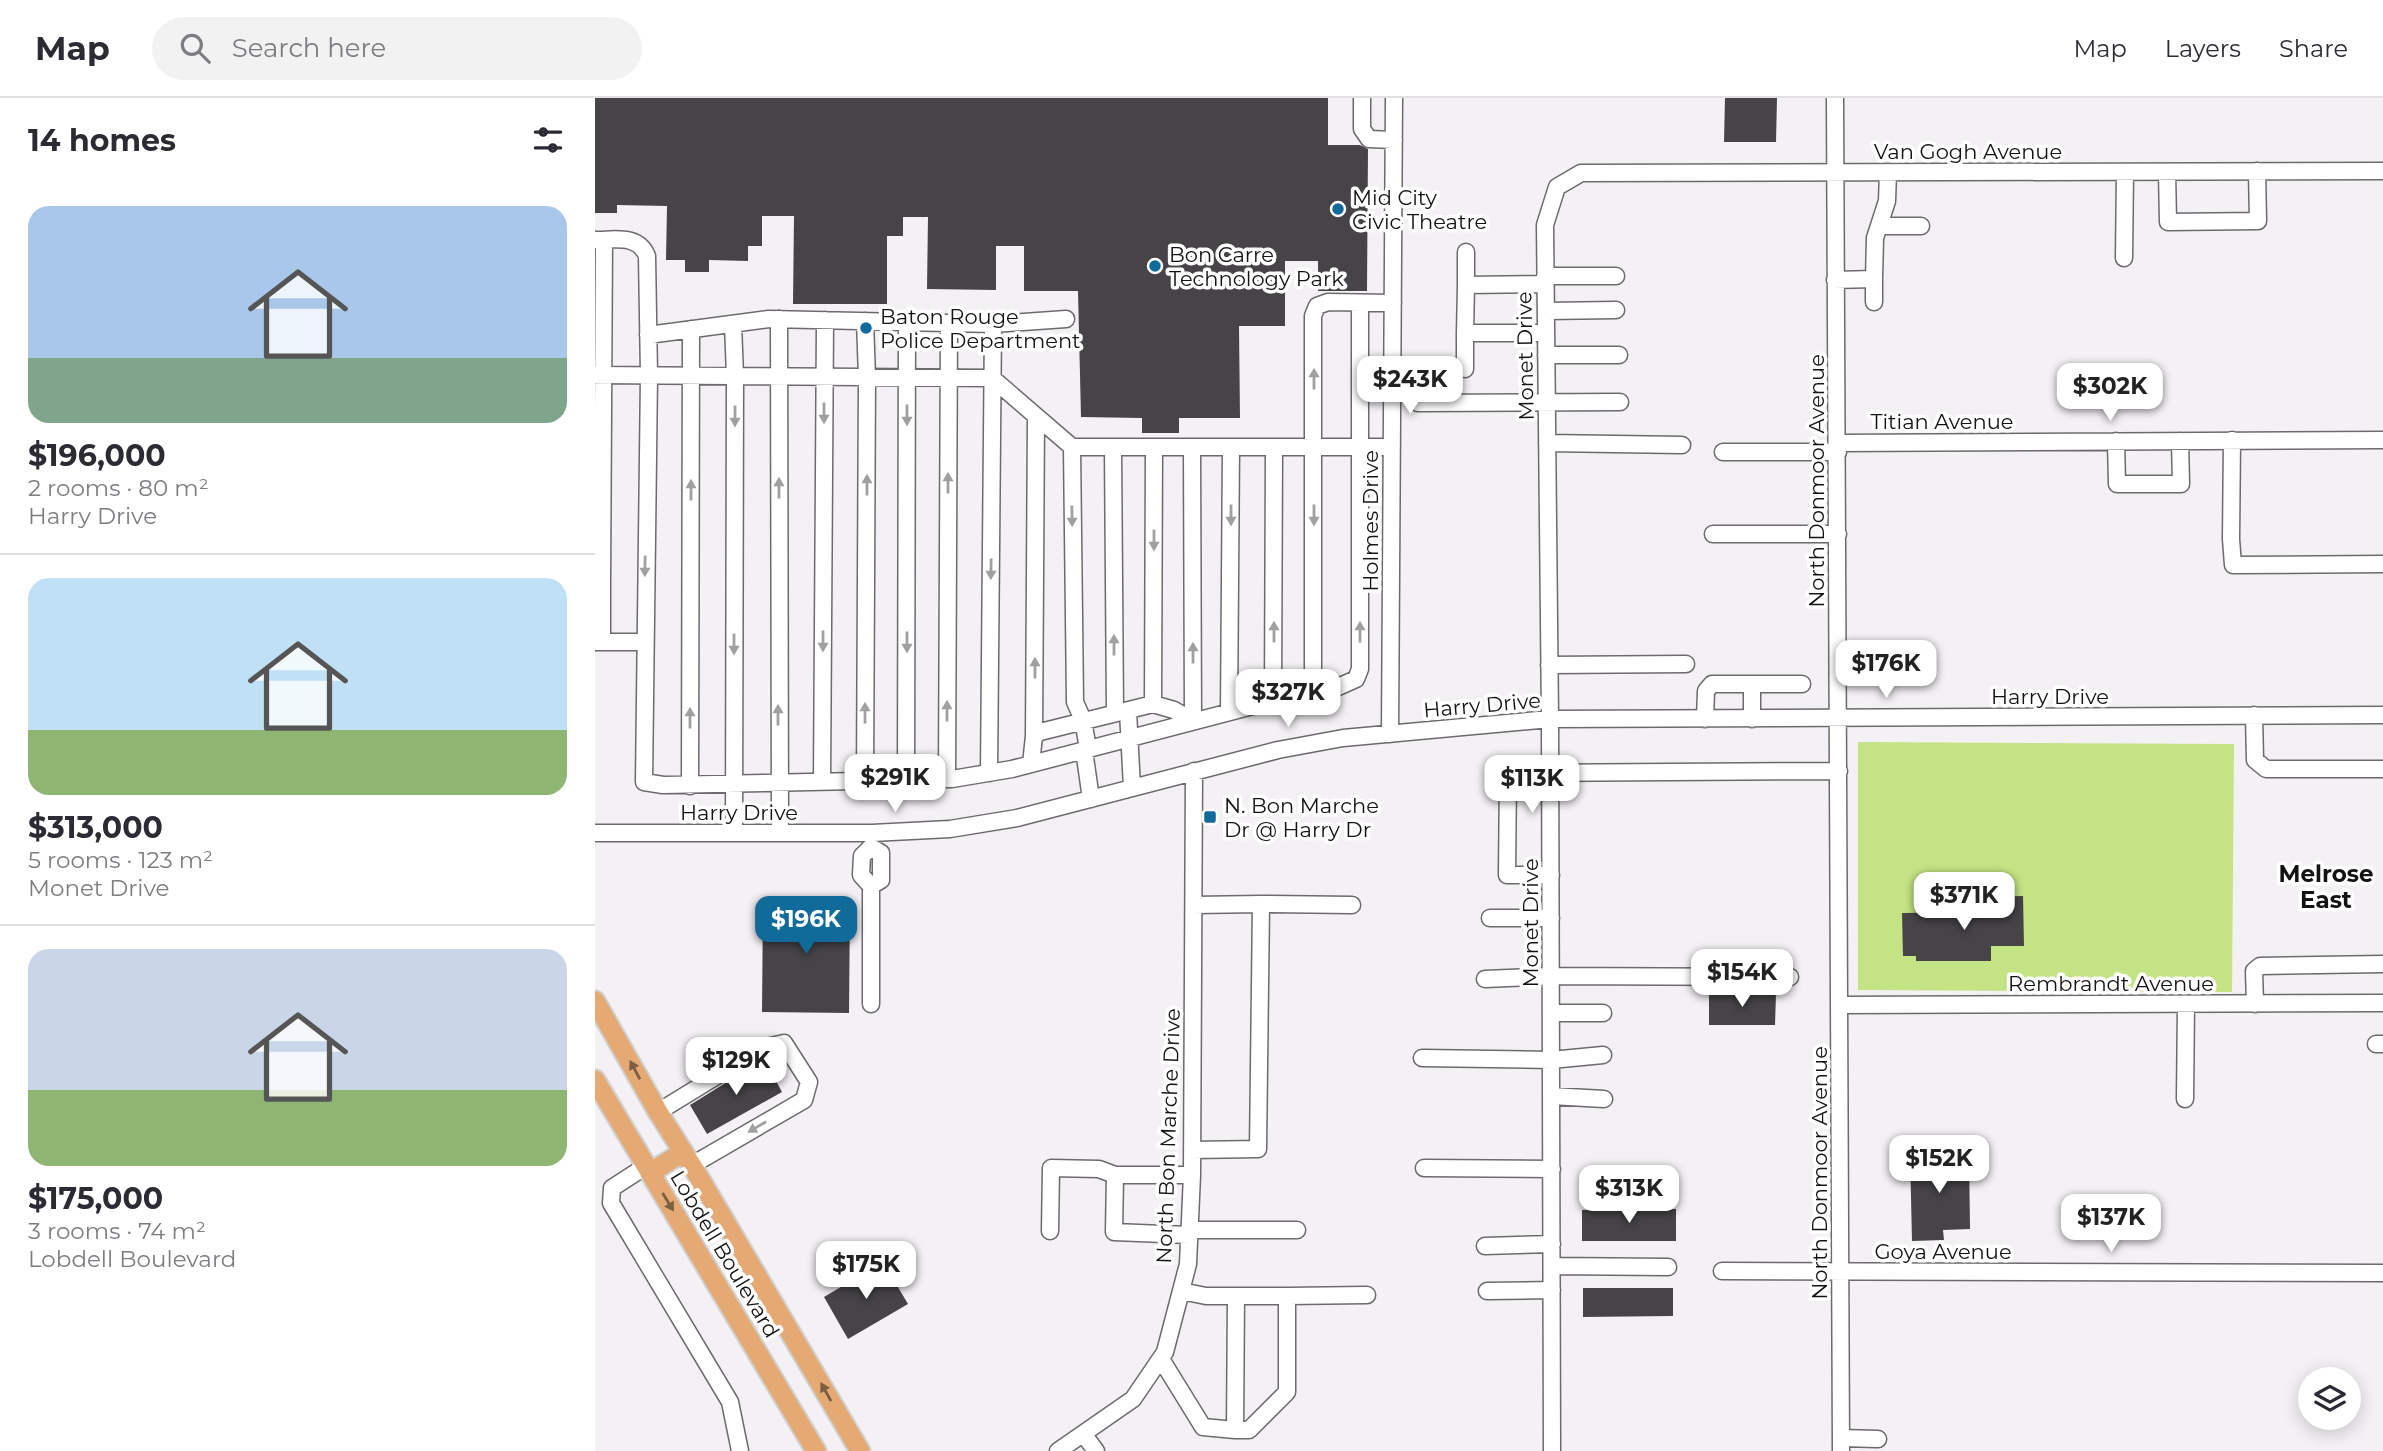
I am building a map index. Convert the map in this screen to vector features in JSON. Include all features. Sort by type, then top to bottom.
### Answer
[{"type":"main road","name":"Lobdell Boulevard","points":[[595,1001],[860,1451]]},
{"type":"main road","name":"Lobdell Boulevard","points":[[595,1080],[816,1451]]},
{"type":"main road","points":[[648,1169],[687,1158]]},
{"type":"street","points":[[1362,98],[1362,129],[1369,139],[1394,140]]},
{"type":"street","name":"Holmes Drive","points":[[1390,734],[1394,98]]},
{"type":"street","name":"North Donmoor Avenue","points":[[1835,98],[1833,172],[1838,447],[1841,1445]]},
{"type":"street","points":[[2167,172],[2168,222],[2258,220],[2257,171]]},
{"type":"street","name":"Van Gogh Avenue","points":[[1557,187],[1581,173],[2383,171]]},
{"type":"street","points":[[1874,302],[1875,238],[1887,201],[1888,172]]},
{"type":"street","points":[[2124,258],[2125,172]]},
{"type":"street","name":"Monet Drive","points":[[1552,1451],[1551,876],[1545,225],[1557,187]]},
{"type":"street","points":[[1879,226],[1921,226]]},
{"type":"street","points":[[644,642],[599,642],[600,240],[635,240],[643,246],[647,256],[649,376],[644,782],[663,785],[947,779],[989,773],[1273,700],[1338,687],[1356,679],[1360,669],[1360,303]]},
{"type":"street","points":[[1465,369],[1466,252]]},
{"type":"street","points":[[1466,285],[1616,276]]},
{"type":"street","points":[[1835,280],[1874,279]]},
{"type":"street","points":[[1313,691],[1313,316],[1317,306],[1328,302],[1393,303]]},
{"type":"street","points":[[1546,311],[1616,310]]},
{"type":"street","points":[[648,335],[779,319],[993,324],[1066,319]]},
{"type":"street","points":[[779,319],[780,832]]},
{"type":"street","points":[[823,782],[825,320]]},
{"type":"street","points":[[865,781],[866,321]]},
{"type":"street","points":[[906,780],[907,322]]},
{"type":"street","points":[[947,779],[949,323]]},
{"type":"street","points":[[733,324],[734,832]]},
{"type":"street","points":[[989,773],[993,324]]},
{"type":"street","points":[[690,786],[691,329]]},
{"type":"street","points":[[1465,333],[1546,333]]},
{"type":"street","points":[[1546,355],[1619,355]]},
{"type":"street","points":[[599,375],[992,378],[1072,447],[1392,447]]},
{"type":"street","points":[[1418,403],[1620,402]]},
{"type":"street","points":[[1031,764],[1034,736],[1036,416]]},
{"type":"street","points":[[2232,440],[2231,539],[2234,565],[2383,564]]},
{"type":"street","name":"Titian Avenue","points":[[1723,452],[2116,441],[2383,440]]},
{"type":"street","points":[[2116,441],[2117,484],[2181,484],[2180,441]]},
{"type":"street","points":[[1547,443],[1682,445]]},
{"type":"street","points":[[1072,447],[1075,702],[1083,720],[1091,799]]},
{"type":"street","points":[[1153,704],[1154,447]]},
{"type":"street","points":[[1192,447],[1193,722]]},
{"type":"street","points":[[1229,712],[1231,447]]},
{"type":"street","points":[[1273,700],[1274,447]]},
{"type":"street","points":[[1113,448],[1122,712],[1130,738],[1132,788]]},
{"type":"street","points":[[1713,534],[1838,534]]},
{"type":"street","points":[[1549,665],[1686,664]]},
{"type":"street","points":[[1705,719],[1706,691],[1712,684],[1802,684]]},
{"type":"street","points":[[1752,684],[1752,719]]},
{"type":"street","points":[[1034,736],[1083,720],[1153,704],[1174,710],[1193,722]]},
{"type":"street","points":[[2254,715],[2255,760],[2266,769],[2383,769]]},
{"type":"street","name":"Harry Drive","points":[[595,833],[780,832],[872,840],[920,831],[979,825],[1278,750],[1343,738],[1550,719],[2383,715]]},
{"type":"street","name":"North Bon Marche Drive","points":[[1058,1451],[1133,1399],[1161,1359],[1188,1264],[1192,1175],[1194,771]]},
{"type":"street","points":[[1551,876],[1507,875],[1508,773],[1839,771]]},
{"type":"street","points":[[871,1003],[871,886],[881,880],[881,853],[872,840]]},
{"type":"street","points":[[1192,1150],[1258,1149],[1261,904]]},
{"type":"street","points":[[1194,905],[1352,905]]},
{"type":"street","points":[[1490,918],[1551,918]]},
{"type":"street","points":[[2255,1004],[2254,971],[2260,966],[2383,964]]},
{"type":"street","points":[[1485,979],[1551,976],[1790,977]]},
{"type":"street","name":"Rembrandt Avenue","points":[[1840,1005],[2383,1003]]},
{"type":"street","points":[[2185,1099],[2186,1004]]},
{"type":"street","points":[[1551,1013],[1603,1013]]},
{"type":"street","points":[[658,1112],[762,1048],[784,1043],[809,1082],[804,1100],[687,1158]]},
{"type":"street","points":[[1422,1058],[1551,1060],[1603,1055]]},
{"type":"street","points":[[1551,1096],[1604,1098]]},
{"type":"street","points":[[1050,1231],[1051,1168],[1099,1169],[1115,1175],[1192,1175]]},
{"type":"street","points":[[1424,1168],[1552,1169]]},
{"type":"street","points":[[648,1169],[612,1188],[611,1203],[730,1402],[740,1451]]},
{"type":"street","points":[[1115,1175],[1114,1232],[1297,1230]]},
{"type":"street","points":[[1485,1246],[1552,1244]]},
{"type":"street","points":[[1552,1266],[1668,1267]]},
{"type":"street","name":"Goya Avenue","points":[[1721,1270],[2383,1273]]},
{"type":"street","points":[[1487,1291],[1552,1290]]},
{"type":"street","points":[[1181,1291],[1206,1296],[1367,1295]]},
{"type":"street","points":[[1235,1430],[1236,1296]]},
{"type":"street","points":[[1161,1359],[1203,1427],[1249,1430],[1287,1392],[1287,1296]]},
{"type":"street","points":[[1084,1435],[1096,1451]]},
{"type":"street","points":[[1841,1445],[1878,1439]]},
{"type":"green space","points":[[1858,742],[2234,744],[2232,992],[1858,990]]},
{"type":"building","name":"Bon Carre Technology Park","points":[[595,98],[1328,98],[1328,145],[1360,145],[1368,149],[1367,291],[1318,291],[1318,261],[1285,261],[1285,326],[1239,326],[1240,418],[1179,418],[1179,433],[1142,433],[1142,418],[1081,417],[1078,291],[1024,291],[1024,246],[996,246],[996,290],[927,289],[928,217],[903,217],[903,236],[887,236],[887,304],[793,304],[794,216],[762,216],[762,246],[748,246],[748,261],[709,260],[709,272],[685,272],[685,260],[666,260],[667,206],[617,205],[617,213],[595,213]]},
{"type":"building","points":[[1725,98],[1777,98],[1776,142],[1724,142]]},
{"type":"building","points":[[2023,896],[2024,946],[1991,946],[1991,961],[1916,961],[1916,956],[1903,956],[1902,913],[1988,912],[1989,897]]},
{"type":"building","points":[[763,899],[850,900],[849,1013],[762,1012]]},
{"type":"building","points":[[1709,994],[1776,994],[1775,1025],[1709,1025]]},
{"type":"building","points":[[764,1059],[782,1092],[707,1134],[690,1105]]},
{"type":"building","points":[[1942,1152],[1942,1156],[1969,1156],[1970,1229],[1943,1230],[1944,1240],[1912,1241],[1910,1153]]},
{"type":"building","points":[[1676,1209],[1676,1241],[1582,1241],[1582,1210]]},
{"type":"building","points":[[883,1262],[908,1304],[848,1339],[824,1297]]},
{"type":"building","points":[[1583,1288],[1673,1288],[1673,1316],[1583,1317]]},
{"type":"place","name":"Mid City Civic Theatre","points":[[1338,209]]},
{"type":"place","name":"Bon Carre Technology Park","points":[[1155,266]]},
{"type":"place","name":"Baton Rouge Police Department","points":[[866,328]]},
{"type":"place","name":"N. Bon Marche Dr @ Harry Dr","points":[[1210,817]]},
{"type":"district","name":"Melrose East","points":[[2326,887]]}]
